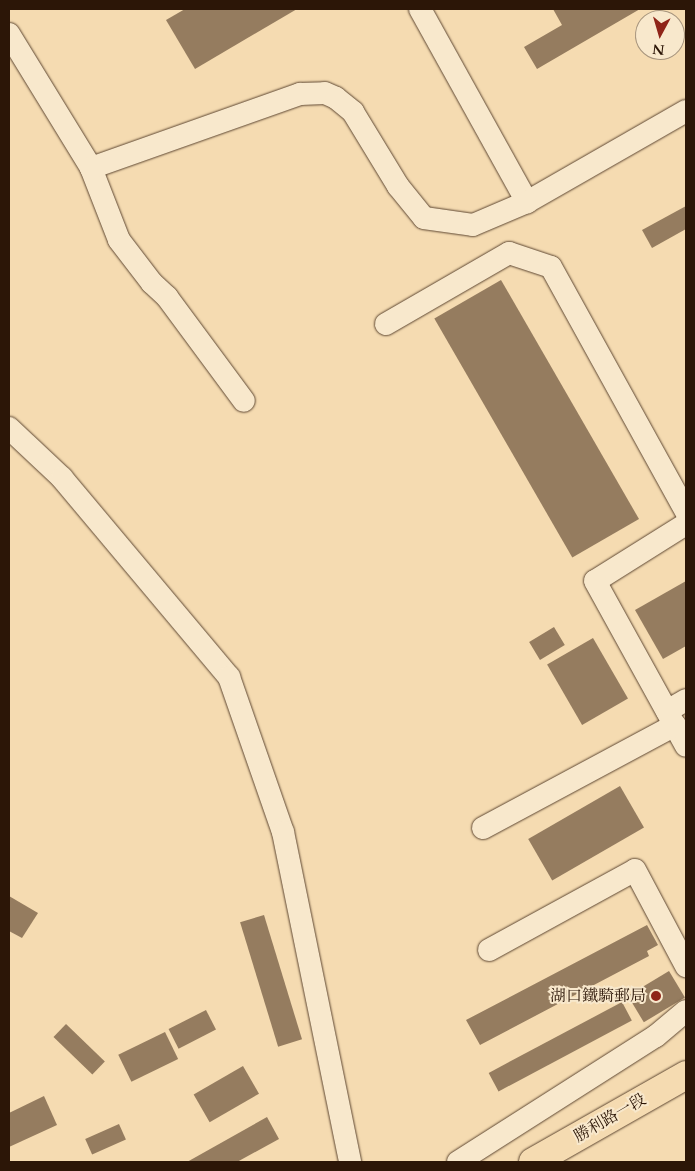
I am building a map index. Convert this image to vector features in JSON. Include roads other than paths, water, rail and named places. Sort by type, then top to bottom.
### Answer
[{"type":"main road","name":"勝利路一段","points":[[533,1162],[686,1075]]},
{"type":"street","points":[[420,9],[527,202]]},
{"type":"street","points":[[9,34],[91,168],[119,240],[152,283],[167,297],[244,401]]},
{"type":"street","points":[[91,168],[300,94],[325,93],[336,98],[353,112],[398,186],[424,218],[473,225],[527,202],[686,110]]},
{"type":"street","points":[[386,324],[509,253],[551,267],[686,512]]},
{"type":"street","points":[[9,428],[62,478],[229,677],[283,832],[350,1162]]},
{"type":"street","points":[[686,524],[595,580],[676,712],[686,746]]},
{"type":"street","points":[[483,828],[676,712]]},
{"type":"street","points":[[490,950],[635,870],[686,966]]},
{"type":"street","points":[[458,1162],[656,1036],[686,1012]]},
{"type":"place","name":"湖口鐵騎郵局","points":[[656,996]]}]
